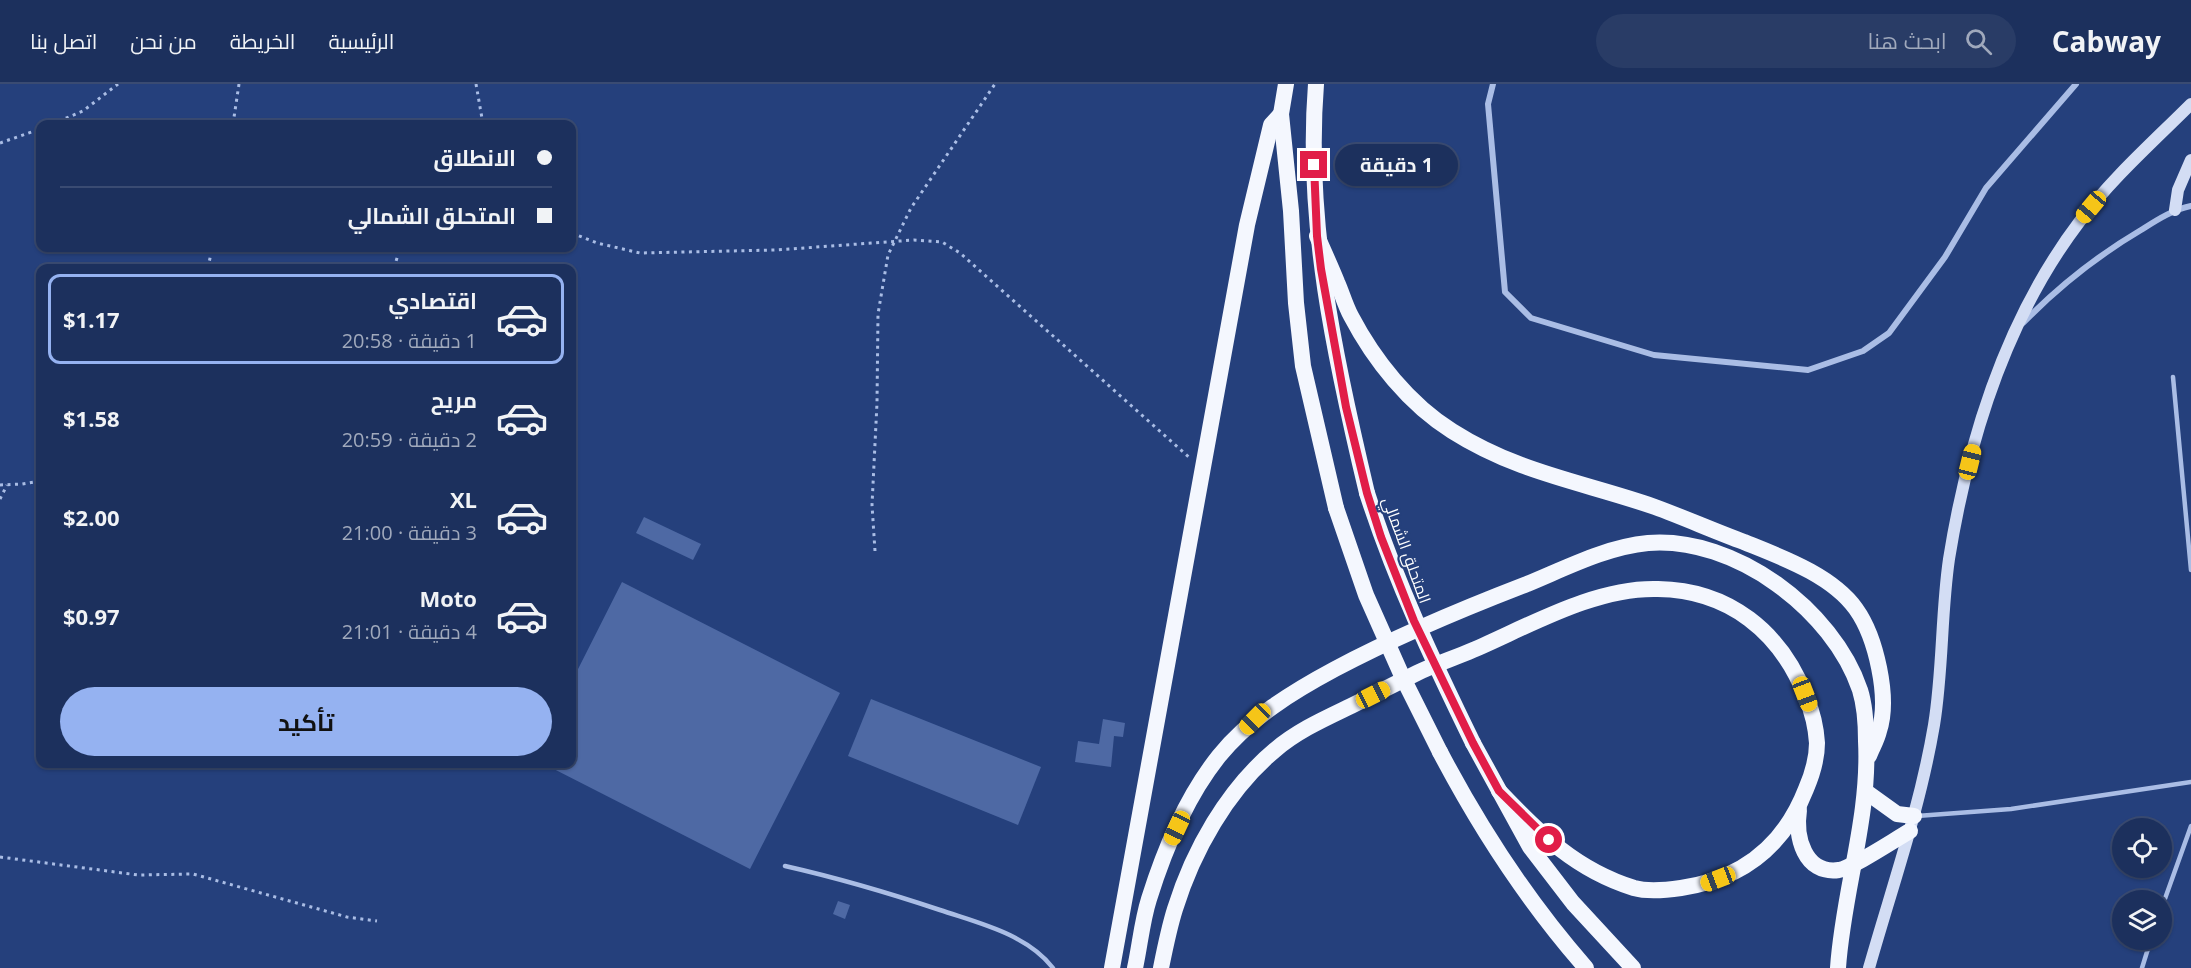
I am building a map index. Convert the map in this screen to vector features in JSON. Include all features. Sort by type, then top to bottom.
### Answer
[{"type":"highway","points":[[1286,84],[1281,114],[1303,366],[1336,508],[1366,595],[1402,676],[1465,800],[1500,855],[1547,921],[1586,968]]},
{"type":"highway","name":"المتحلق الشمالي","points":[[1316,84],[1314,165],[1317,236],[1346,407],[1367,493],[1381,537],[1414,621],[1473,743],[1530,847],[1573,903],[1633,968]]},
{"type":"highway","points":[[1112,968],[1247,225],[1271,125],[1281,114]]},
{"type":"highway","points":[[1317,236],[1350,314],[1367,343],[1406,393],[1451,431],[1508,461],[1542,474],[1656,507],[1779,556],[1804,568],[1841,593],[1856,608],[1865,625],[1880,671],[1882,704],[1880,730],[1867,760]]},
{"type":"highway","points":[[1135,968],[1149,900],[1170,843],[1191,798],[1219,756],[1255,719],[1295,691],[1361,656],[1449,615],[1606,553],[1649,543],[1691,545],[1733,558],[1773,580],[1817,620],[1845,657],[1860,691],[1866,723],[1867,760],[1865,791],[1855,862],[1840,938],[1838,968]]},
{"type":"highway","points":[[1161,968],[1175,909],[1190,869],[1206,838],[1230,801],[1274,751],[1301,732],[1422,670],[1561,611],[1622,592],[1655,588],[1684,590],[1712,598],[1738,610],[1760,627],[1781,648],[1799,678],[1812,711],[1817,742],[1810,781],[1784,831],[1759,857],[1732,874],[1703,885],[1669,890],[1639,890],[1603,877],[1565,855],[1532,826],[1499,791]]},
{"type":"highway","points":[[1799,806],[1798,829],[1802,850],[1807,858],[1813,864],[1830,870],[1839,870],[1912,824],[1865,791]]},
{"type":"main road","points":[[1869,968],[1912,824],[1934,723],[1944,596],[1957,521],[1985,406],[2000,365],[2055,257],[2080,220],[2102,194],[2191,104]]},
{"type":"main road","points":[[2175,210],[2178,190],[2191,160]]},
{"type":"street","points":[[1493,84],[1488,104],[1505,292],[1531,318],[1654,355],[1808,370],[1863,351],[1889,333],[1945,257],[1986,188],[2076,84]]},
{"type":"street","points":[[2016,331],[2049,297],[2081,269],[2115,245],[2175,210],[2191,206]]},
{"type":"lane","points":[[2173,377],[2191,570]]},
{"type":"lane","points":[[1912,824],[2191,782]]},
{"type":"lane","points":[[2168,890],[2191,826]]},
{"type":"lane","points":[[785,866],[893,895],[984,925],[1024,943],[1046,959],[1053,968]]},
{"type":"lane","points":[[2142,968],[2148,950]]},
{"type":"path","points":[[62,120],[83,111],[118,84]]},
{"type":"path","points":[[233,120],[239,84]]},
{"type":"path","points":[[476,84],[482,120]]},
{"type":"path","points":[[875,551],[872,505],[878,314],[888,255],[911,208],[995,84]]},
{"type":"path","points":[[0,143],[36,130]]},
{"type":"path","points":[[576,235],[597,243],[640,253],[776,250],[914,240],[942,242],[960,253],[1202,469]]},
{"type":"path","points":[[0,485],[36,482]]},
{"type":"path","points":[[0,499],[8,485]]},
{"type":"path","points":[[0,857],[138,875],[193,874],[348,918],[377,921]]},
{"type":"building","points":[[644,517],[701,544],[693,560],[636,533]]},
{"type":"building","points":[[622,582],[840,693],[750,869],[552,768],[576,768],[576,673]]},
{"type":"building","points":[[871,699],[1041,767],[1018,825],[848,756]]},
{"type":"building","points":[[1103,719],[1125,723],[1123,737],[1114,736],[1111,767],[1075,762],[1078,741],[1099,744]]},
{"type":"building","points":[[838,901],[850,905],[845,919],[833,914]]},
{"type":"route","points":[[1314,165],[1321,269],[1346,407],[1367,493],[1381,537],[1414,621],[1499,791],[1532,826],[1549,840]]}]
